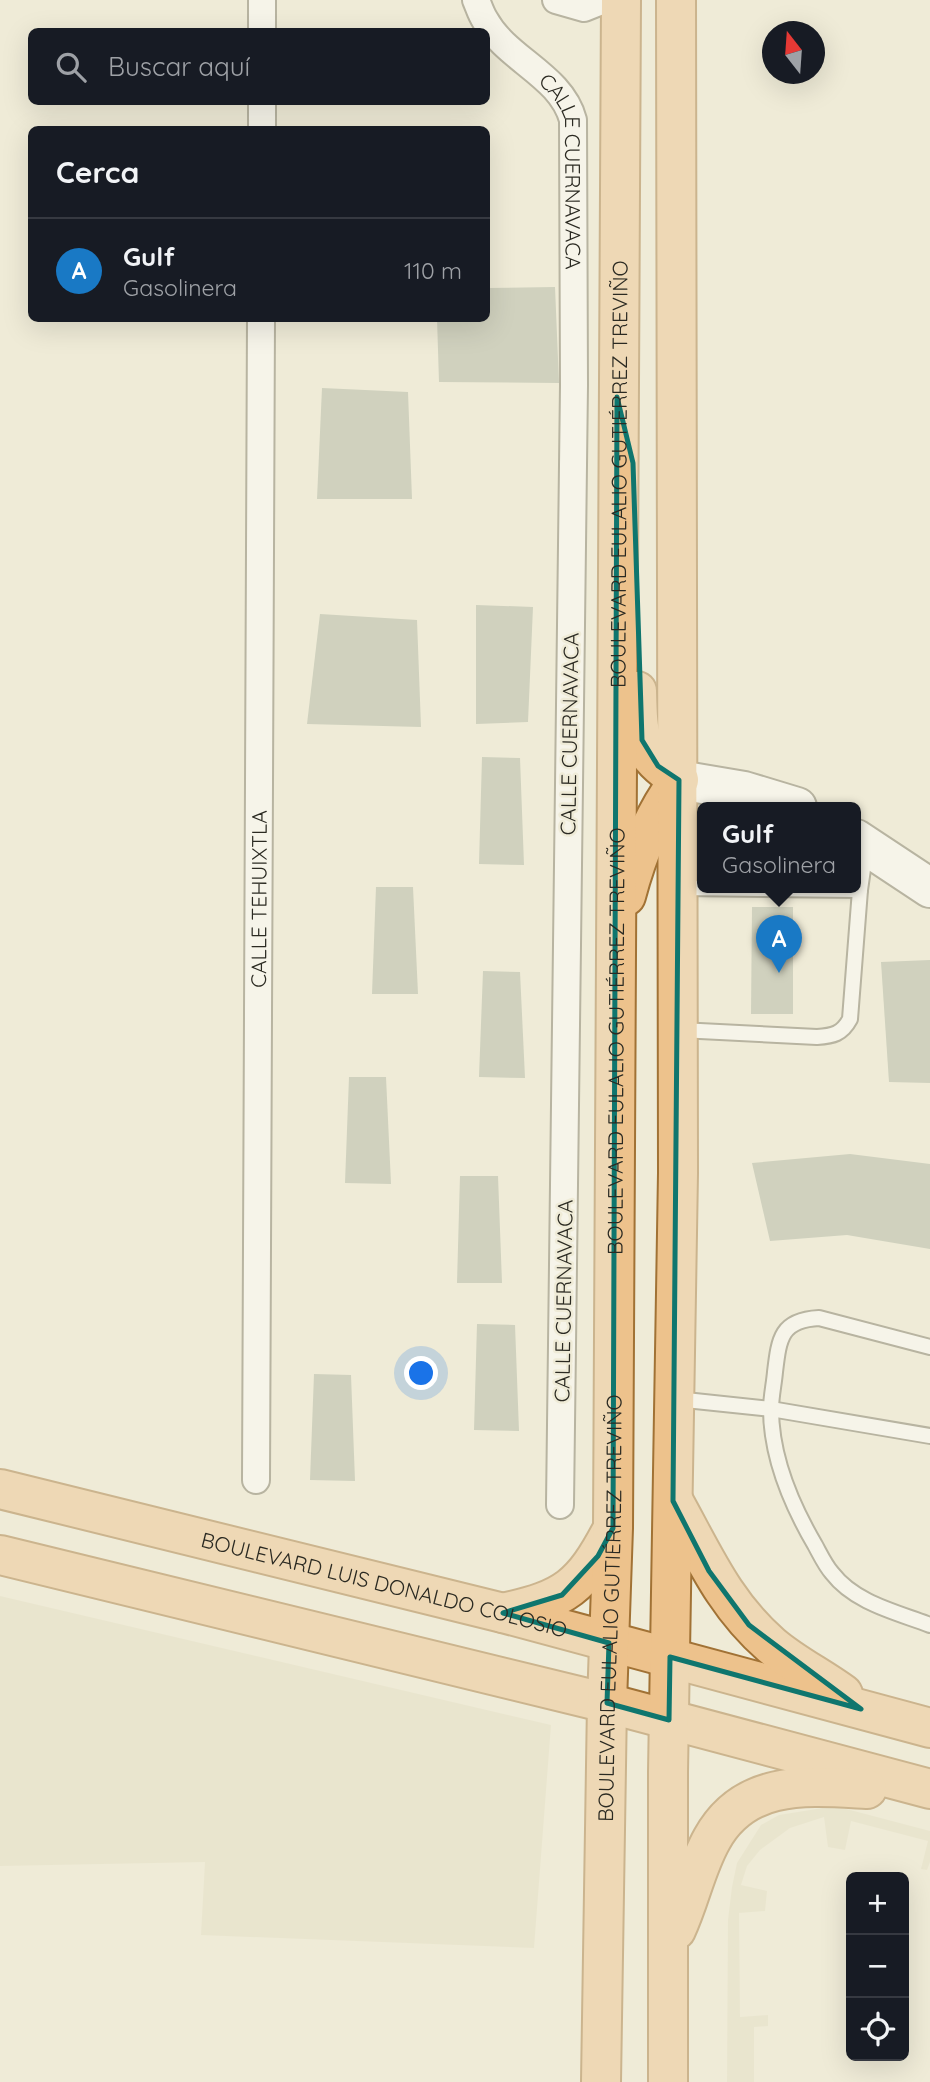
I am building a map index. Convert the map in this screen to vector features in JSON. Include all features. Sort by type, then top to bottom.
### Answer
[{"type":"main road","points":[[623,0],[645,29],[659,58],[676,112]]},
{"type":"main road","name":"BOULEVARD EULALIO GUTIÉRREZ TREVIÑO","points":[[601,2082],[607,1703],[613,1528],[617,397],[623,0]]},
{"type":"main road","points":[[668,2082],[669,1720],[679,888],[676,0]]},
{"type":"main road","points":[[617,397],[633,463],[638,702],[642,740],[648,755],[657,766],[678,780]]},
{"type":"main road","points":[[615,936],[631,877],[646,837],[660,805],[678,780]]},
{"type":"main road","name":"BOULEVARD LUIS DONALDO COLOSIO","points":[[0,1489],[503,1613],[930,1728]]},
{"type":"main road","points":[[673,1501],[709,1571],[727,1599],[749,1625],[774,1647],[816,1674],[861,1709]]},
{"type":"main road","points":[[503,1613],[537,1605],[562,1595],[581,1578],[598,1556],[613,1528]]},
{"type":"main road","points":[[0,1555],[607,1703],[930,1791]]},
{"type":"main road","points":[[668,1948],[711,1840],[725,1818],[745,1802],[775,1790],[810,1786],[930,1791]]},
{"type":"street","points":[[262,0],[262,28]]},
{"type":"street","name":"CALLE CUERNAVACA","points":[[476,0],[485,22],[505,44],[558,91],[569,106],[573,120],[574,385],[560,1505]]},
{"type":"street","points":[[556,0],[584,8],[604,0]]},
{"type":"street","points":[[262,105],[262,126]]},
{"type":"street","name":"CALLE TEHUIXTLA","points":[[256,1480],[261,322]]},
{"type":"street","points":[[678,780],[744,791],[780,802]]},
{"type":"street","points":[[861,842],[930,888]]},
{"type":"lane","points":[[679,888],[697,888]]},
{"type":"lane","points":[[678,1030],[817,1037],[832,1036],[844,1030],[850,1020],[860,893]]},
{"type":"lane","points":[[930,1347],[819,1318],[801,1319],[790,1325],[782,1335],[777,1352],[771,1409],[775,1449],[786,1488],[798,1517],[831,1573],[864,1600],[930,1625]]},
{"type":"lane","points":[[674,1399],[771,1409],[930,1436]]},
{"type":"highlighted area","points":[[617,397],[633,463],[642,740],[658,766],[679,780],[673,1501],[709,1571],[749,1625],[861,1709],[670,1657],[669,1720],[607,1703],[609,1643],[503,1613],[562,1595],[598,1556],[613,1528]]},
{"type":"shaded area","points":[[0,1596],[551,1725],[534,1948],[201,1935],[205,1862],[0,1866]]},
{"type":"shaded area","points":[[835,1806],[930,1831],[930,1862],[927,1870],[921,1869],[928,1841],[851,1821],[845,1850],[828,1847],[824,1817],[790,1828],[760,1850],[747,1866],[741,1885],[767,1891],[765,1911],[739,1913],[740,2017],[768,2015],[768,2026],[754,2027],[754,2082],[727,2082],[728,1920],[737,1863],[761,1825],[779,1815]]},
{"type":"building","points":[[555,287],[559,383],[439,382],[437,322],[490,322],[490,288]]},
{"type":"building","points":[[322,388],[408,392],[412,499],[317,499]]},
{"type":"building","points":[[476,605],[533,607],[528,722],[476,724]]},
{"type":"building","points":[[320,614],[417,620],[421,727],[307,724]]},
{"type":"building","points":[[482,757],[520,758],[524,865],[479,864]]},
{"type":"building","points":[[376,887],[413,887],[418,994],[372,994]]},
{"type":"building","points":[[752,907],[793,907],[793,1014],[751,1014]]},
{"type":"building","points":[[930,960],[930,1083],[889,1082],[881,962]]},
{"type":"building","points":[[483,971],[520,972],[525,1078],[479,1077]]},
{"type":"building","points":[[349,1077],[386,1077],[391,1184],[345,1183]]},
{"type":"building","points":[[850,1154],[930,1164],[930,1249],[847,1235],[770,1241],[752,1163]]},
{"type":"building","points":[[460,1176],[498,1176],[502,1283],[457,1283]]},
{"type":"building","points":[[477,1324],[515,1325],[519,1431],[474,1430]]},
{"type":"building","points":[[314,1374],[351,1375],[355,1481],[310,1480]]},
{"type":"place","name":"Gulf","points":[[779,973]]}]
